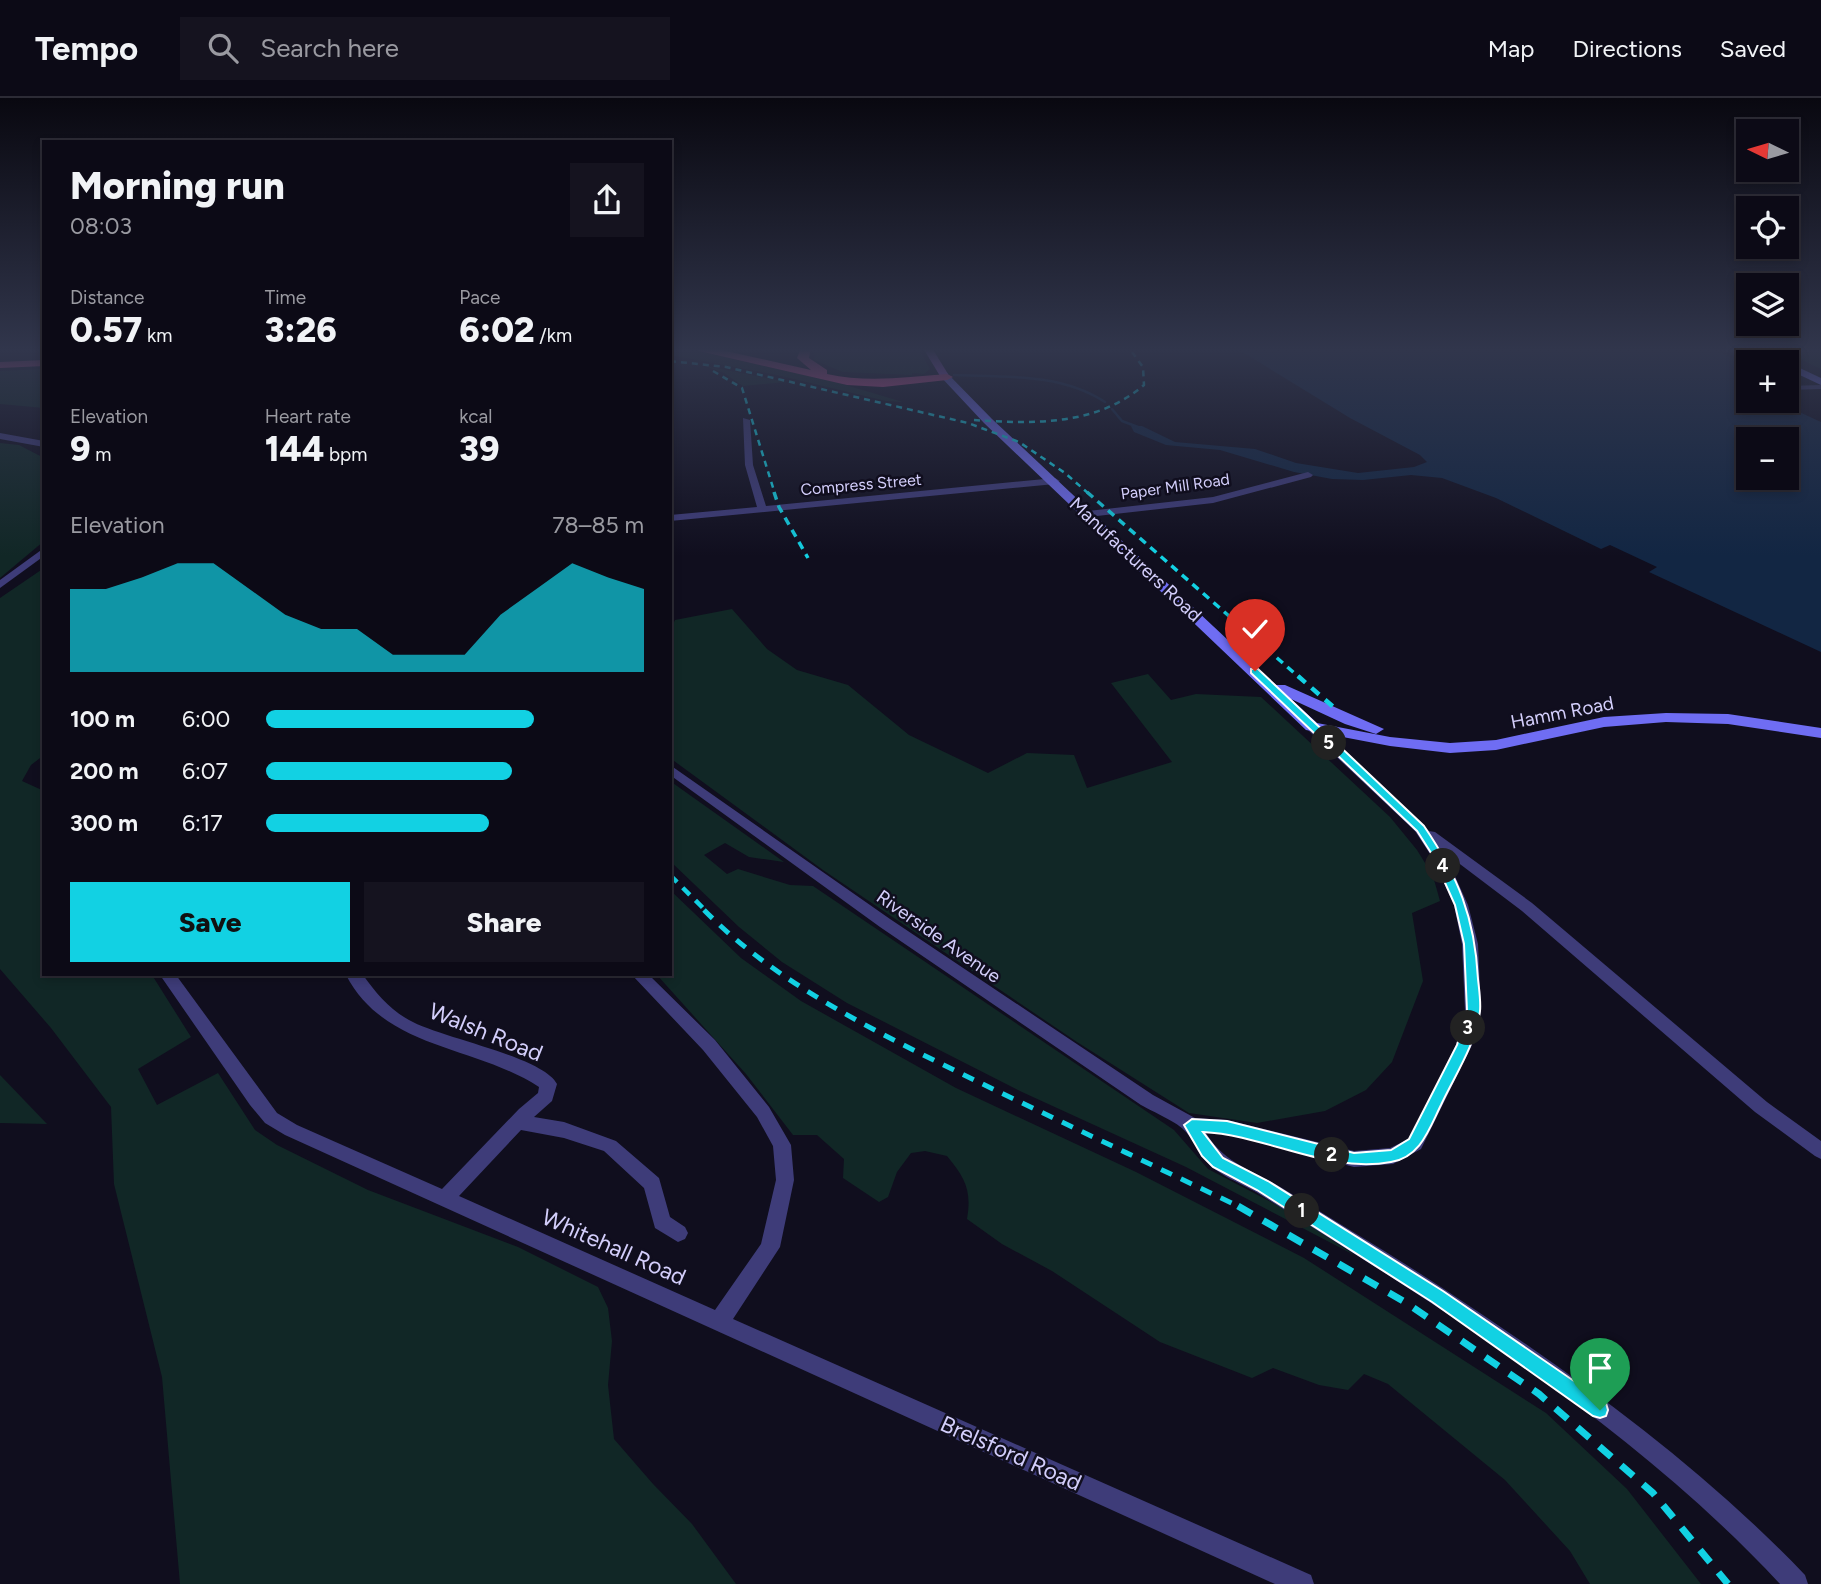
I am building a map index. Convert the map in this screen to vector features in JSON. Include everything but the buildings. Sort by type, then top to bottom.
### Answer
[{"type":"main road","name":"Manufacturers Road","points":[[985,417],[1055,481],[1312,727]]},
{"type":"main road","points":[[1266,681],[1350,721],[1434,745]]},
{"type":"main road","name":"Hamm Road","points":[[1312,727],[1373,739],[1466,748],[1498,746],[1575,727],[1673,716],[1731,718],[1821,733]]},
{"type":"street","points":[[746,420],[749,465],[762,509]]},
{"type":"street","points":[[0,436],[42,444]]},
{"type":"street","name":"Paper Mill Road","points":[[1088,514],[1213,500],[1308,475]]},
{"type":"street","name":"Compress Street","points":[[672,518],[1055,481]]},
{"type":"street","points":[[0,585],[42,553]]},
{"type":"street","name":"Manufacturers Road","points":[[1192,1125],[1227,1127],[1354,1160],[1393,1156],[1415,1144],[1464,1045],[1474,1011],[1470,944],[1461,905],[1439,856],[1420,828],[1312,727]]},
{"type":"street","name":"Riverside Avenue","points":[[672,770],[907,939],[1110,1077],[1192,1125]]},
{"type":"street","points":[[1420,828],[1527,907],[1751,1099],[1821,1151]]},
{"type":"street","name":"Whitehall Road","points":[[168,976],[271,1118],[291,1130],[719,1322]]},
{"type":"street","name":"Walsh Road","points":[[355,976],[386,1013],[417,1031],[531,1070],[548,1083],[546,1096],[445,1198]]},
{"type":"street","points":[[641,976],[709,1045],[763,1112],[782,1145],[785,1181],[770,1247],[719,1322]]},
{"type":"street","points":[[518,1122],[564,1130],[610,1146],[652,1184],[662,1222],[678,1233]]},
{"type":"street","points":[[1192,1125],[1207,1152],[1218,1162],[1262,1186],[1437,1297],[1600,1410],[1692,1485],[1772,1556],[1796,1584]]},
{"type":"street","name":"Brelsford Road","points":[[719,1322],[1302,1584]]},
{"type":"green space","points":[[0,443],[19,445],[42,457],[42,543],[0,578]]},
{"type":"green space","points":[[42,569],[42,757],[31,765],[22,781],[42,790],[42,976],[153,976],[191,1037],[138,1069],[157,1105],[218,1073],[255,1130],[277,1145],[368,1190],[518,1247],[598,1287],[608,1308],[612,1341],[608,1385],[614,1439],[692,1524],[736,1584],[180,1584],[162,1377],[114,1184],[111,1107],[51,1028],[0,969],[0,598]]},
{"type":"green space","points":[[732,609],[767,649],[797,670],[848,685],[909,735],[988,773],[1027,753],[1074,755],[1087,788],[1172,762],[1111,683],[1148,674],[1171,700],[1196,694],[1261,697],[1390,817],[1417,850],[1433,876],[1440,901],[1412,913],[1423,981],[1392,1062],[1366,1090],[1325,1111],[1257,1123],[1189,1113],[1077,1042],[823,870],[672,759],[672,627],[675,620]]},
{"type":"green space","points":[[672,782],[784,862],[749,857],[725,843],[704,855],[727,874],[738,869],[790,885],[813,886],[1174,1130],[1208,1169],[1294,1214],[1356,1256],[1186,1167],[1022,1092],[847,1003],[782,962],[739,927],[672,863]]},
{"type":"green space","points":[[672,892],[741,958],[801,1001],[956,1088],[1136,1172],[1304,1258],[1546,1413],[1627,1489],[1701,1584],[1590,1584],[1570,1551],[1505,1480],[1388,1384],[1364,1374],[1348,1390],[1319,1385],[1273,1368],[1252,1378],[1160,1342],[1052,1271],[1002,1244],[967,1219],[969,1200],[966,1185],[947,1156],[925,1151],[911,1153],[897,1172],[888,1197],[879,1202],[843,1178],[844,1159],[817,1135],[793,1135],[746,1074],[658,976],[672,976]]},
{"type":"green space","points":[[0,1075],[47,1124],[0,1123]]},
{"type":"water","points":[[1349,417],[1811,417],[1821,422],[1821,652],[1649,572],[1657,567],[1610,545],[1601,549],[1496,498],[1442,478],[1411,475],[1363,480],[1332,479],[1294,472],[1220,450],[1166,445],[1134,432],[1131,426],[1142,426],[1175,442],[1255,449],[1296,463],[1358,473],[1414,467],[1427,462],[1420,455]]},
{"type":"waterway","points":[[1119,417],[1138,427]]},
{"type":"railway","points":[[751,417],[775,494]]},
{"type":"railway","points":[[944,417],[968,423],[1019,442],[1065,473],[1089,494]]},
{"type":"railway","points":[[974,420],[1019,422],[1073,417]]},
{"type":"railway","points":[[774,492],[779,507],[808,558]]},
{"type":"railway","points":[[1087,492],[1300,678]]},
{"type":"railway","points":[[1298,676],[1338,711]]},
{"type":"railway","points":[[672,877],[706,911]]},
{"type":"railway","points":[[704,910],[735,939],[769,965],[842,1012],[958,1072],[1239,1207]]},
{"type":"railway","points":[[1239,1207],[1405,1302],[1539,1394],[1653,1493],[1728,1584]]},
{"type":"route","points":[[1255,671],[1420,828],[1439,856],[1461,905],[1470,944],[1474,1011],[1464,1045],[1415,1144],[1393,1156],[1354,1160],[1227,1127],[1192,1125],[1207,1152],[1218,1162],[1262,1186],[1437,1297],[1600,1410]]}]
